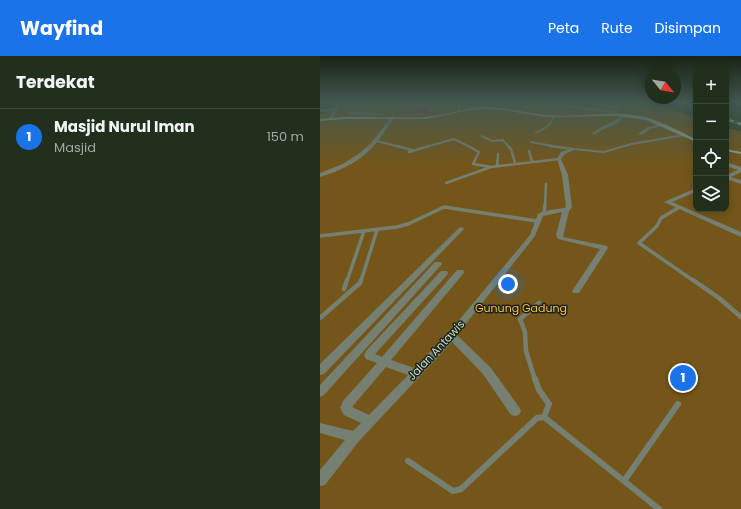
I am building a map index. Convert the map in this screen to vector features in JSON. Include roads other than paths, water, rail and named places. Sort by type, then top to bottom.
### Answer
[{"type":"street","points":[[320,175],[338,168],[357,157],[376,141],[389,123]]},
{"type":"street","points":[[594,134],[597,130],[615,123]]},
{"type":"street","points":[[657,123],[693,140]]},
{"type":"street","points":[[640,134],[645,130],[661,125]]},
{"type":"street","points":[[576,291],[604,248],[560,238],[559,235],[566,210],[569,207],[565,175],[558,160],[563,153],[573,149],[604,152],[628,145],[683,136]]},
{"type":"street","points":[[729,151],[741,153]]},
{"type":"street","points":[[729,165],[741,169]]},
{"type":"street","points":[[741,169],[726,177],[741,182]]},
{"type":"street","points":[[693,191],[667,202],[741,235]]},
{"type":"street","points":[[544,213],[566,210]]},
{"type":"street","name":"Jalan Antawis","points":[[320,480],[355,437],[452,336],[533,235],[540,215],[544,213]]},
{"type":"street","points":[[320,370],[461,229]]},
{"type":"street","points":[[320,392],[438,264]]},
{"type":"street","points":[[370,421],[348,411],[346,408],[347,405],[460,272]]},
{"type":"street","points":[[416,373],[371,358],[369,354],[444,273]]},
{"type":"street","points":[[452,336],[487,371],[515,411]]},
{"type":"street","points":[[320,428],[355,437]]},
{"type":"lane","points":[[536,133],[550,123]]},
{"type":"lane","points":[[482,136],[492,141],[503,140],[511,149],[515,162]]},
{"type":"lane","points":[[409,152],[454,139],[479,152],[473,164],[491,167]]},
{"type":"lane","points":[[376,141],[412,150]]},
{"type":"lane","points":[[531,142],[573,149]]},
{"type":"lane","points":[[529,151],[532,160]]},
{"type":"lane","points":[[497,166],[498,154]]},
{"type":"lane","points":[[446,182],[491,167],[515,162],[532,160],[558,160]]},
{"type":"lane","points":[[544,213],[546,184]]},
{"type":"lane","points":[[320,236],[377,230],[408,224],[444,207],[537,221]]},
{"type":"lane","points":[[678,208],[662,217],[657,226],[639,243],[719,298],[741,317]]},
{"type":"lane","points":[[320,318],[360,283],[377,230]]},
{"type":"lane","points":[[344,289],[364,231]]},
{"type":"lane","points":[[540,303],[520,319],[525,332],[526,351],[533,374],[540,390],[549,404],[544,417]]},
{"type":"lane","points":[[624,481],[678,404]]},
{"type":"lane","points":[[408,461],[453,491],[461,489],[537,418],[544,417],[659,509]]},
{"type":"place","name":"Masjid Nurul Iman","points":[[683,378]]},
{"type":"park label","name":"Gunung Gadung","points":[[521,308]]}]
